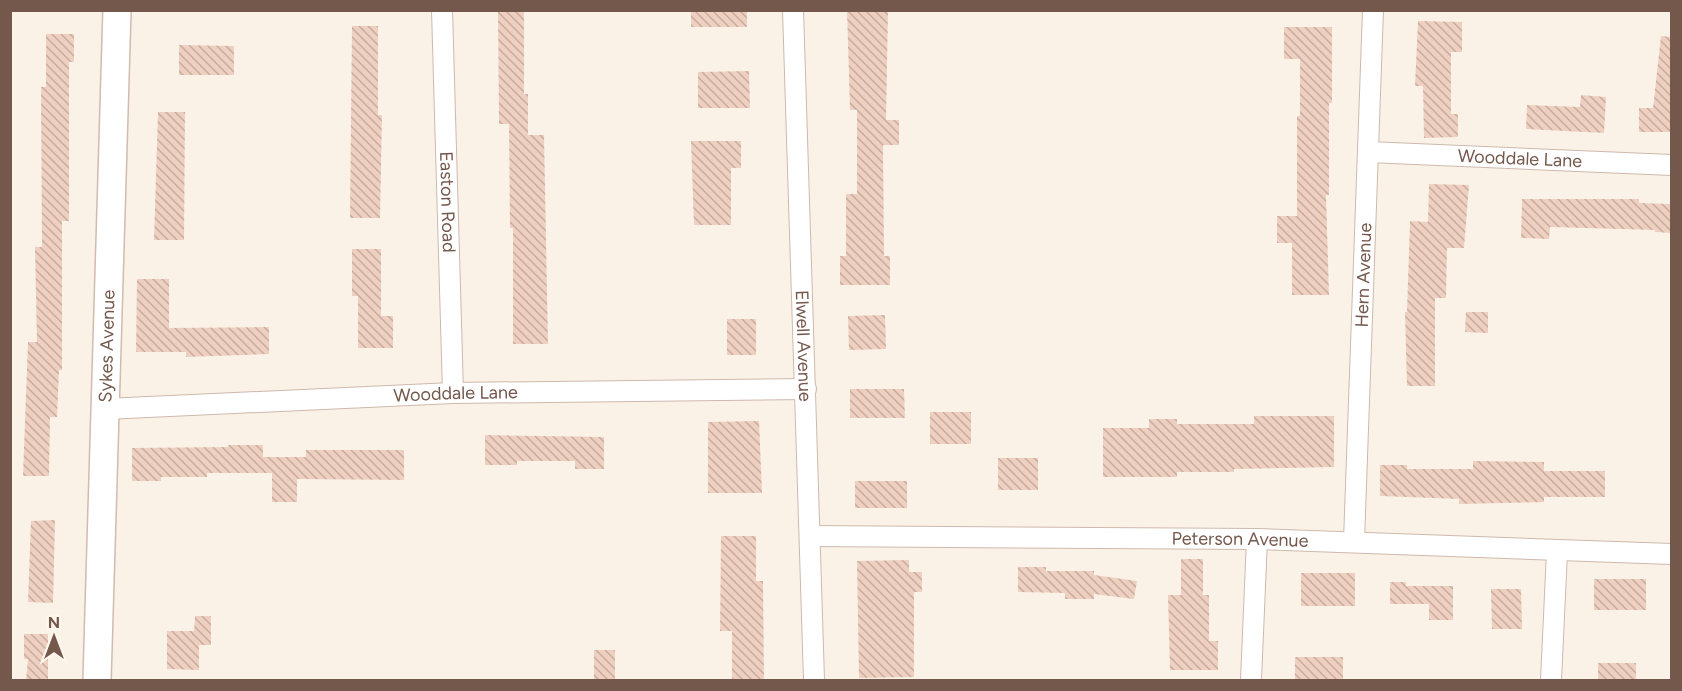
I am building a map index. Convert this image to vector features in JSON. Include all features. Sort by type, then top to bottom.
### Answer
[{"type":"street","name":"Sykes Avenue","points":[[97,681],[117,10]]},
{"type":"street","name":"Easton Road","points":[[442,10],[453,393]]},
{"type":"street","name":"Elwell Avenue","points":[[794,10],[814,681]]},
{"type":"street","name":"Hern Avenue","points":[[1354,541],[1373,10]]},
{"type":"street","name":"Wooddale Lane","points":[[1368,152],[1671,165]]},
{"type":"street","name":"Wooddale Lane","points":[[105,409],[453,393],[806,389]]},
{"type":"street","name":"Peterson Avenue","points":[[810,536],[1354,541],[1557,552],[1671,554]]},
{"type":"street","points":[[1251,681],[1257,539]]},
{"type":"street","points":[[1551,681],[1557,552]]},
{"type":"building","points":[[498,10],[524,10],[524,94],[528,94],[528,135],[544,135],[548,344],[513,344],[513,228],[510,228],[509,124],[499,124]]},
{"type":"building","points":[[691,10],[747,10],[747,27],[691,27]]},
{"type":"building","points":[[847,10],[888,10],[886,120],[899,120],[899,145],[883,145],[884,256],[890,256],[890,285],[840,285],[840,256],[846,256],[846,194],[857,194],[857,110],[850,110]]},
{"type":"building","points":[[1418,21],[1462,22],[1462,52],[1451,52],[1451,114],[1458,114],[1458,137],[1424,138],[1423,86],[1415,86]]},
{"type":"building","points":[[352,26],[378,26],[378,115],[382,115],[380,218],[350,218]]},
{"type":"building","points":[[1284,27],[1332,27],[1329,195],[1326,195],[1329,295],[1292,295],[1292,243],[1277,243],[1277,216],[1297,216],[1297,116],[1300,116],[1300,59],[1284,59]]},
{"type":"building","points":[[46,34],[74,34],[74,62],[69,62],[69,221],[62,221],[62,370],[59,370],[57,417],[50,417],[49,476],[23,476],[28,342],[37,342],[35,247],[42,247],[41,87],[46,87]]},
{"type":"building","points":[[1661,36],[1671,37],[1671,132],[1639,132],[1639,108],[1653,108]]},
{"type":"building","points":[[179,45],[234,46],[234,75],[179,75]]},
{"type":"building","points":[[749,71],[750,108],[698,108],[698,72]]},
{"type":"building","points":[[1581,95],[1606,97],[1604,133],[1526,129],[1527,105],[1580,107]]},
{"type":"building","points":[[158,112],[185,112],[184,240],[154,240]]},
{"type":"building","points":[[691,141],[741,141],[741,168],[731,168],[731,225],[694,225]]},
{"type":"building","points":[[1429,184],[1469,185],[1464,248],[1447,248],[1446,298],[1435,298],[1435,386],[1407,386],[1405,312],[1407,312],[1410,221],[1428,222]]},
{"type":"building","points":[[1522,199],[1639,199],[1639,203],[1671,204],[1671,233],[1655,232],[1655,230],[1550,227],[1549,239],[1521,238]]},
{"type":"building","points":[[352,249],[381,249],[381,316],[393,316],[393,348],[358,348],[358,296],[352,296]]},
{"type":"building","points":[[137,279],[169,279],[169,328],[269,327],[269,354],[186,357],[186,352],[136,352]]},
{"type":"building","points":[[1466,312],[1488,312],[1488,333],[1465,332]]},
{"type":"building","points":[[885,315],[886,349],[849,350],[848,316]]},
{"type":"building","points":[[727,319],[756,319],[756,355],[727,355]]},
{"type":"building","points":[[850,389],[904,389],[905,418],[850,418]]},
{"type":"building","points":[[930,412],[971,412],[971,444],[930,444]]},
{"type":"building","points":[[1254,416],[1334,416],[1334,467],[1234,469],[1234,472],[1177,472],[1177,477],[1103,477],[1103,428],[1149,428],[1149,419],[1177,419],[1177,424],[1254,424]]},
{"type":"building","points":[[759,421],[762,493],[708,493],[708,422]]},
{"type":"building","points":[[485,435],[604,437],[604,469],[575,469],[575,461],[517,461],[517,465],[485,465]]},
{"type":"building","points":[[228,445],[263,445],[263,457],[306,457],[306,450],[404,450],[404,480],[297,479],[297,502],[272,502],[272,473],[207,473],[207,477],[161,477],[161,481],[132,481],[132,448],[228,447]]},
{"type":"building","points":[[998,458],[1038,458],[1038,490],[998,490]]},
{"type":"building","points":[[1473,461],[1544,462],[1544,471],[1605,471],[1605,497],[1544,497],[1544,502],[1459,504],[1459,499],[1380,496],[1380,465],[1407,465],[1407,469],[1473,469]]},
{"type":"building","points":[[855,481],[907,481],[907,508],[855,508]]},
{"type":"building","points":[[55,520],[53,603],[28,602],[31,521]]},
{"type":"building","points":[[721,536],[756,536],[756,581],[763,581],[764,681],[732,681],[732,631],[720,631]]},
{"type":"building","points":[[1181,559],[1203,559],[1203,595],[1209,595],[1209,641],[1218,641],[1218,670],[1170,670],[1168,595],[1181,595]]},
{"type":"building","points":[[909,560],[909,572],[922,572],[922,592],[914,592],[914,677],[859,678],[857,561]]},
{"type":"building","points":[[1018,567],[1046,567],[1046,571],[1094,571],[1094,575],[1137,581],[1134,599],[1094,594],[1094,599],[1065,599],[1065,593],[1018,592]]},
{"type":"building","points":[[1301,573],[1355,573],[1355,606],[1301,606]]},
{"type":"building","points":[[1594,579],[1646,579],[1646,610],[1594,610]]},
{"type":"building","points":[[1390,582],[1406,582],[1406,586],[1453,586],[1453,620],[1429,620],[1429,604],[1390,604]]},
{"type":"building","points":[[1491,589],[1521,589],[1522,629],[1492,629]]},
{"type":"building","points":[[195,616],[211,616],[211,645],[199,645],[199,670],[167,669],[167,631],[194,631]]},
{"type":"building","points":[[24,634],[48,634],[48,681],[26,681],[28,659],[24,659]]},
{"type":"building","points":[[594,650],[615,650],[615,681],[594,681]]},
{"type":"building","points":[[1295,657],[1343,657],[1343,681],[1295,681]]},
{"type":"building","points":[[1598,663],[1636,663],[1636,681],[1598,681]]}]
